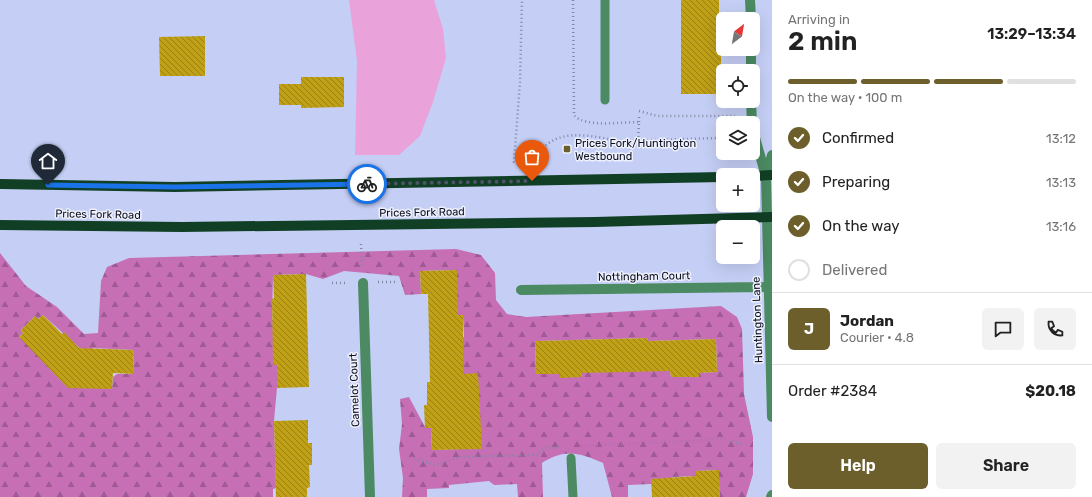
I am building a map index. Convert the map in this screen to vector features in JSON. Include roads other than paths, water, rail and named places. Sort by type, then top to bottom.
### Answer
[{"type":"main road","points":[[0,184],[175,187],[716,177]]},
{"type":"main road","name":"Prices Fork Road","points":[[0,225],[182,227],[579,222],[769,217]]},
{"type":"street","points":[[750,0],[750,12]]},
{"type":"street","points":[[760,151],[769,176]]},
{"type":"street","points":[[769,176],[772,155]]},
{"type":"street","name":"Huntington Lane","points":[[769,176],[768,287],[772,416]]},
{"type":"street","name":"Camelot Court","points":[[363,283],[370,497]]},
{"type":"street","name":"Nottingham Court","points":[[521,290],[768,287]]},
{"type":"lane","points":[[604,100],[605,0]]},
{"type":"lane","points":[[571,458],[573,497]]},
{"type":"place","name":"Prices Fork/Huntington Westbound","points":[[567,149]]}]
